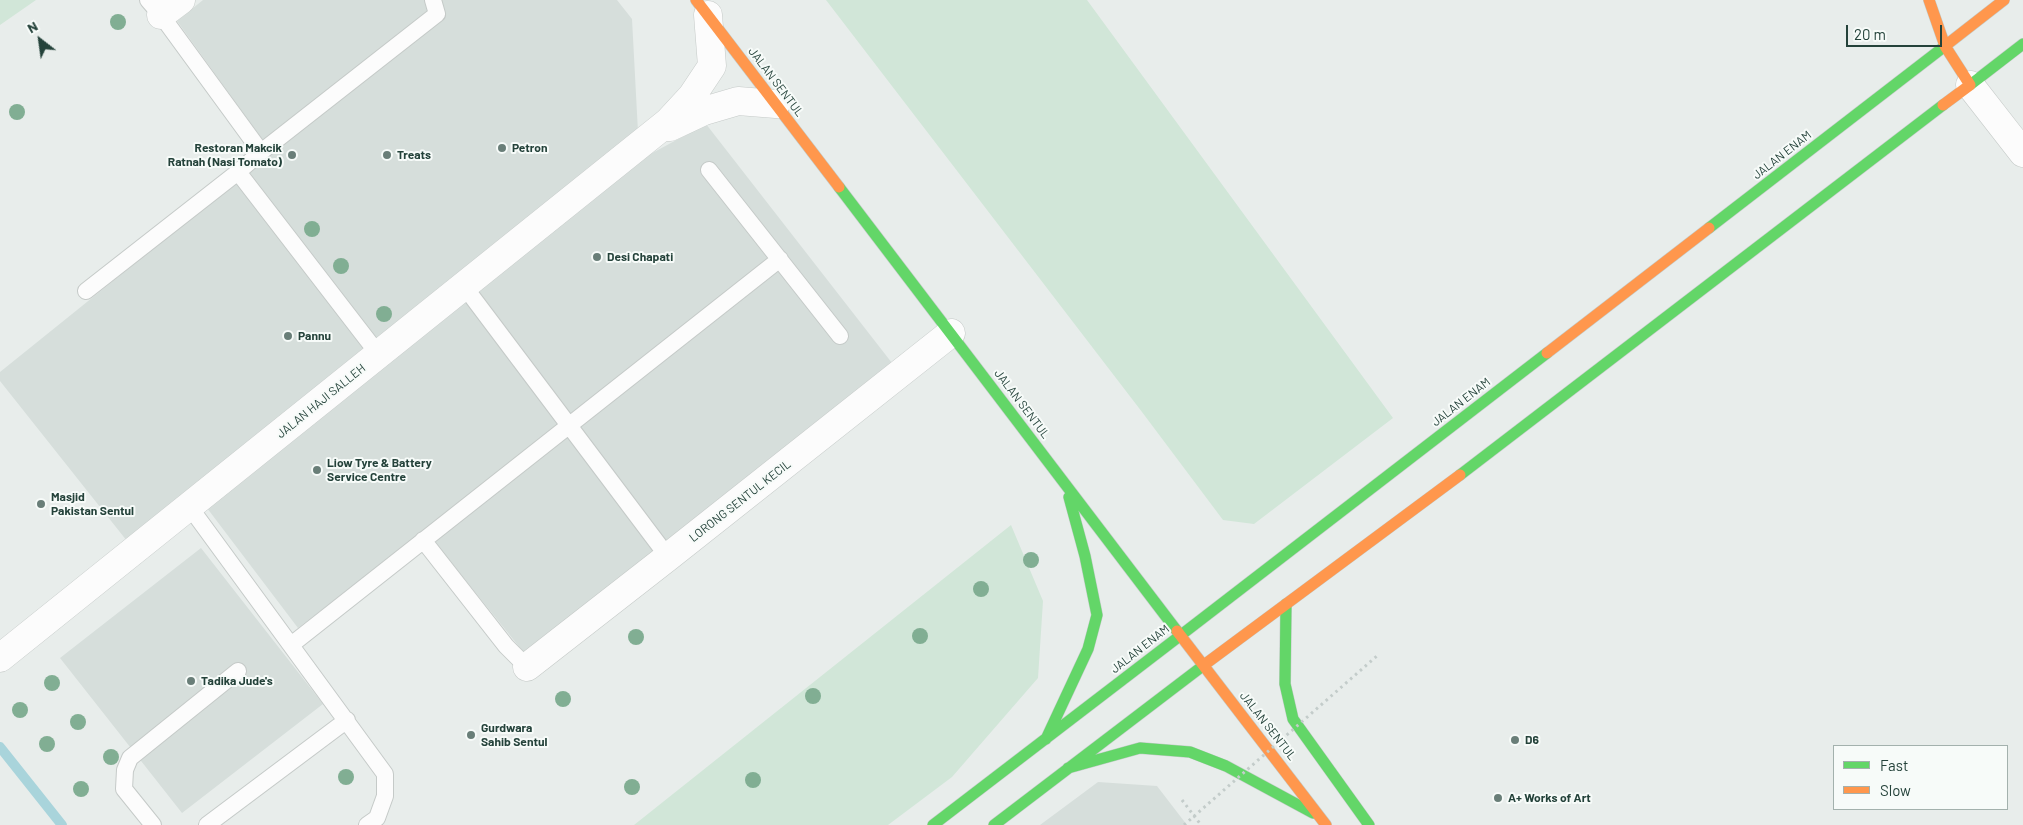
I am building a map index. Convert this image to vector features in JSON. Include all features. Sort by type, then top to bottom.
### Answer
[{"type":"main road","points":[[1929,0],[1945,46],[1970,85]]},
{"type":"main road","name":"JALAN ENAM","points":[[934,825],[2004,0]]},
{"type":"main road","name":"JALAN SENTUL","points":[[702,8],[1324,821]]},
{"type":"main road","points":[[994,825],[1204,665],[1489,453],[2023,44]]},
{"type":"main road","points":[[1046,739],[1088,649],[1097,615],[1085,556],[1065,483]]},
{"type":"main road","name":"JALAN SENTUL","points":[[1286,604],[1284,684],[1293,719],[1369,825]]},
{"type":"main road","points":[[1068,768],[1140,748],[1190,752],[1226,766],[1324,821]]},
{"type":"street","name":"JALAN HAJI SALLEH","points":[[0,658],[668,122],[692,96],[712,66],[702,8]]},
{"type":"street","points":[[1970,85],[2023,153]]},
{"type":"street","name":"JALAN HAJI SALLEH","points":[[641,144],[671,126],[696,115],[738,101],[776,104]]},
{"type":"street","name":"LORONG SENTUL KECIL","points":[[527,667],[951,333]]},
{"type":"lane","points":[[86,291],[437,14],[433,0]]},
{"type":"lane","points":[[163,5],[261,152]]},
{"type":"lane","points":[[709,170],[840,336]]},
{"type":"lane","points":[[238,172],[378,355]]},
{"type":"lane","points":[[291,645],[780,259]]},
{"type":"lane","points":[[464,286],[668,557]]},
{"type":"lane","points":[[190,506],[385,774],[385,796],[377,818],[367,825]]},
{"type":"lane","points":[[423,540],[506,646],[527,667]]},
{"type":"lane","points":[[153,825],[124,790],[125,770],[130,758],[238,671]]},
{"type":"lane","points":[[206,825],[347,720]]},
{"type":"path","points":[[1184,825],[1378,656]]},
{"type":"path","points":[[1182,800],[1201,825]]},
{"type":"shaded area","points":[[203,0],[617,0],[632,19],[638,132],[127,541],[0,381],[0,372],[272,153],[177,21]]},
{"type":"shaded area","points":[[706,124],[892,363],[525,654],[425,530],[298,628],[207,508],[645,157]]},
{"type":"shaded area","name":"Tadika Jude's","points":[[201,548],[323,704],[182,813],[60,658]]},
{"type":"shaded area","points":[[1098,782],[1157,786],[1187,825],[1040,825]]},
{"type":"green space","points":[[0,0],[36,0],[0,25]]},
{"type":"green space","points":[[826,0],[1087,0],[1393,418],[1254,524],[1223,520]]},
{"type":"green space","points":[[1011,525],[1043,601],[1038,678],[952,777],[888,825],[634,825]]},
{"type":"waterway","points":[[0,747],[62,825]]},
{"type":"traffic: fast","points":[[1970,85],[2023,44]]},
{"type":"traffic: fast","points":[[1709,228],[1945,46]]},
{"type":"traffic: fast","points":[[1460,475],[1943,105]]},
{"type":"traffic: fast","points":[[839,187],[1177,631]]},
{"type":"traffic: fast","points":[[1181,635],[1547,353]]},
{"type":"traffic: fast","points":[[1046,739],[1088,649],[1097,615],[1085,556],[1069,497]]},
{"type":"traffic: fast","points":[[1286,604],[1285,684],[1293,719],[1369,825]]},
{"type":"traffic: fast","points":[[933,825],[1181,635]]},
{"type":"traffic: fast","points":[[994,825],[1204,665]]},
{"type":"traffic: fast","points":[[1068,768],[1140,748],[1190,752],[1226,766],[1313,813]]},
{"type":"traffic: slow","points":[[696,0],[839,187]]},
{"type":"traffic: slow","points":[[1929,0],[1945,46],[1970,85],[1943,105]]},
{"type":"traffic: slow","points":[[1945,46],[2004,0]]},
{"type":"traffic: slow","points":[[1547,353],[1709,228]]},
{"type":"traffic: slow","points":[[1204,665],[1460,475]]},
{"type":"traffic: slow","points":[[1177,631],[1326,825]]},
{"type":"place","name":"Petron","points":[[502,148]]},
{"type":"place","name":"Restoran Makcik Ratnah (Nasi Tomato)","points":[[292,155]]},
{"type":"place","name":"Treats","points":[[387,155]]},
{"type":"place","name":"Desi Chapati","points":[[597,257]]},
{"type":"place","name":"Pannu","points":[[288,336]]},
{"type":"place","name":"Liow Tyre & Battery Service Centre","points":[[317,470]]},
{"type":"place","name":"Masjid Pakistan Sentul","points":[[41,504]]},
{"type":"place","name":"Tadika Jude's","points":[[191,681]]},
{"type":"place","name":"Gurdwara Sahib Sentul","points":[[471,735]]},
{"type":"place","name":"D6","points":[[1515,740]]},
{"type":"place","name":"A+ Works of Art","points":[[1498,798]]}]
